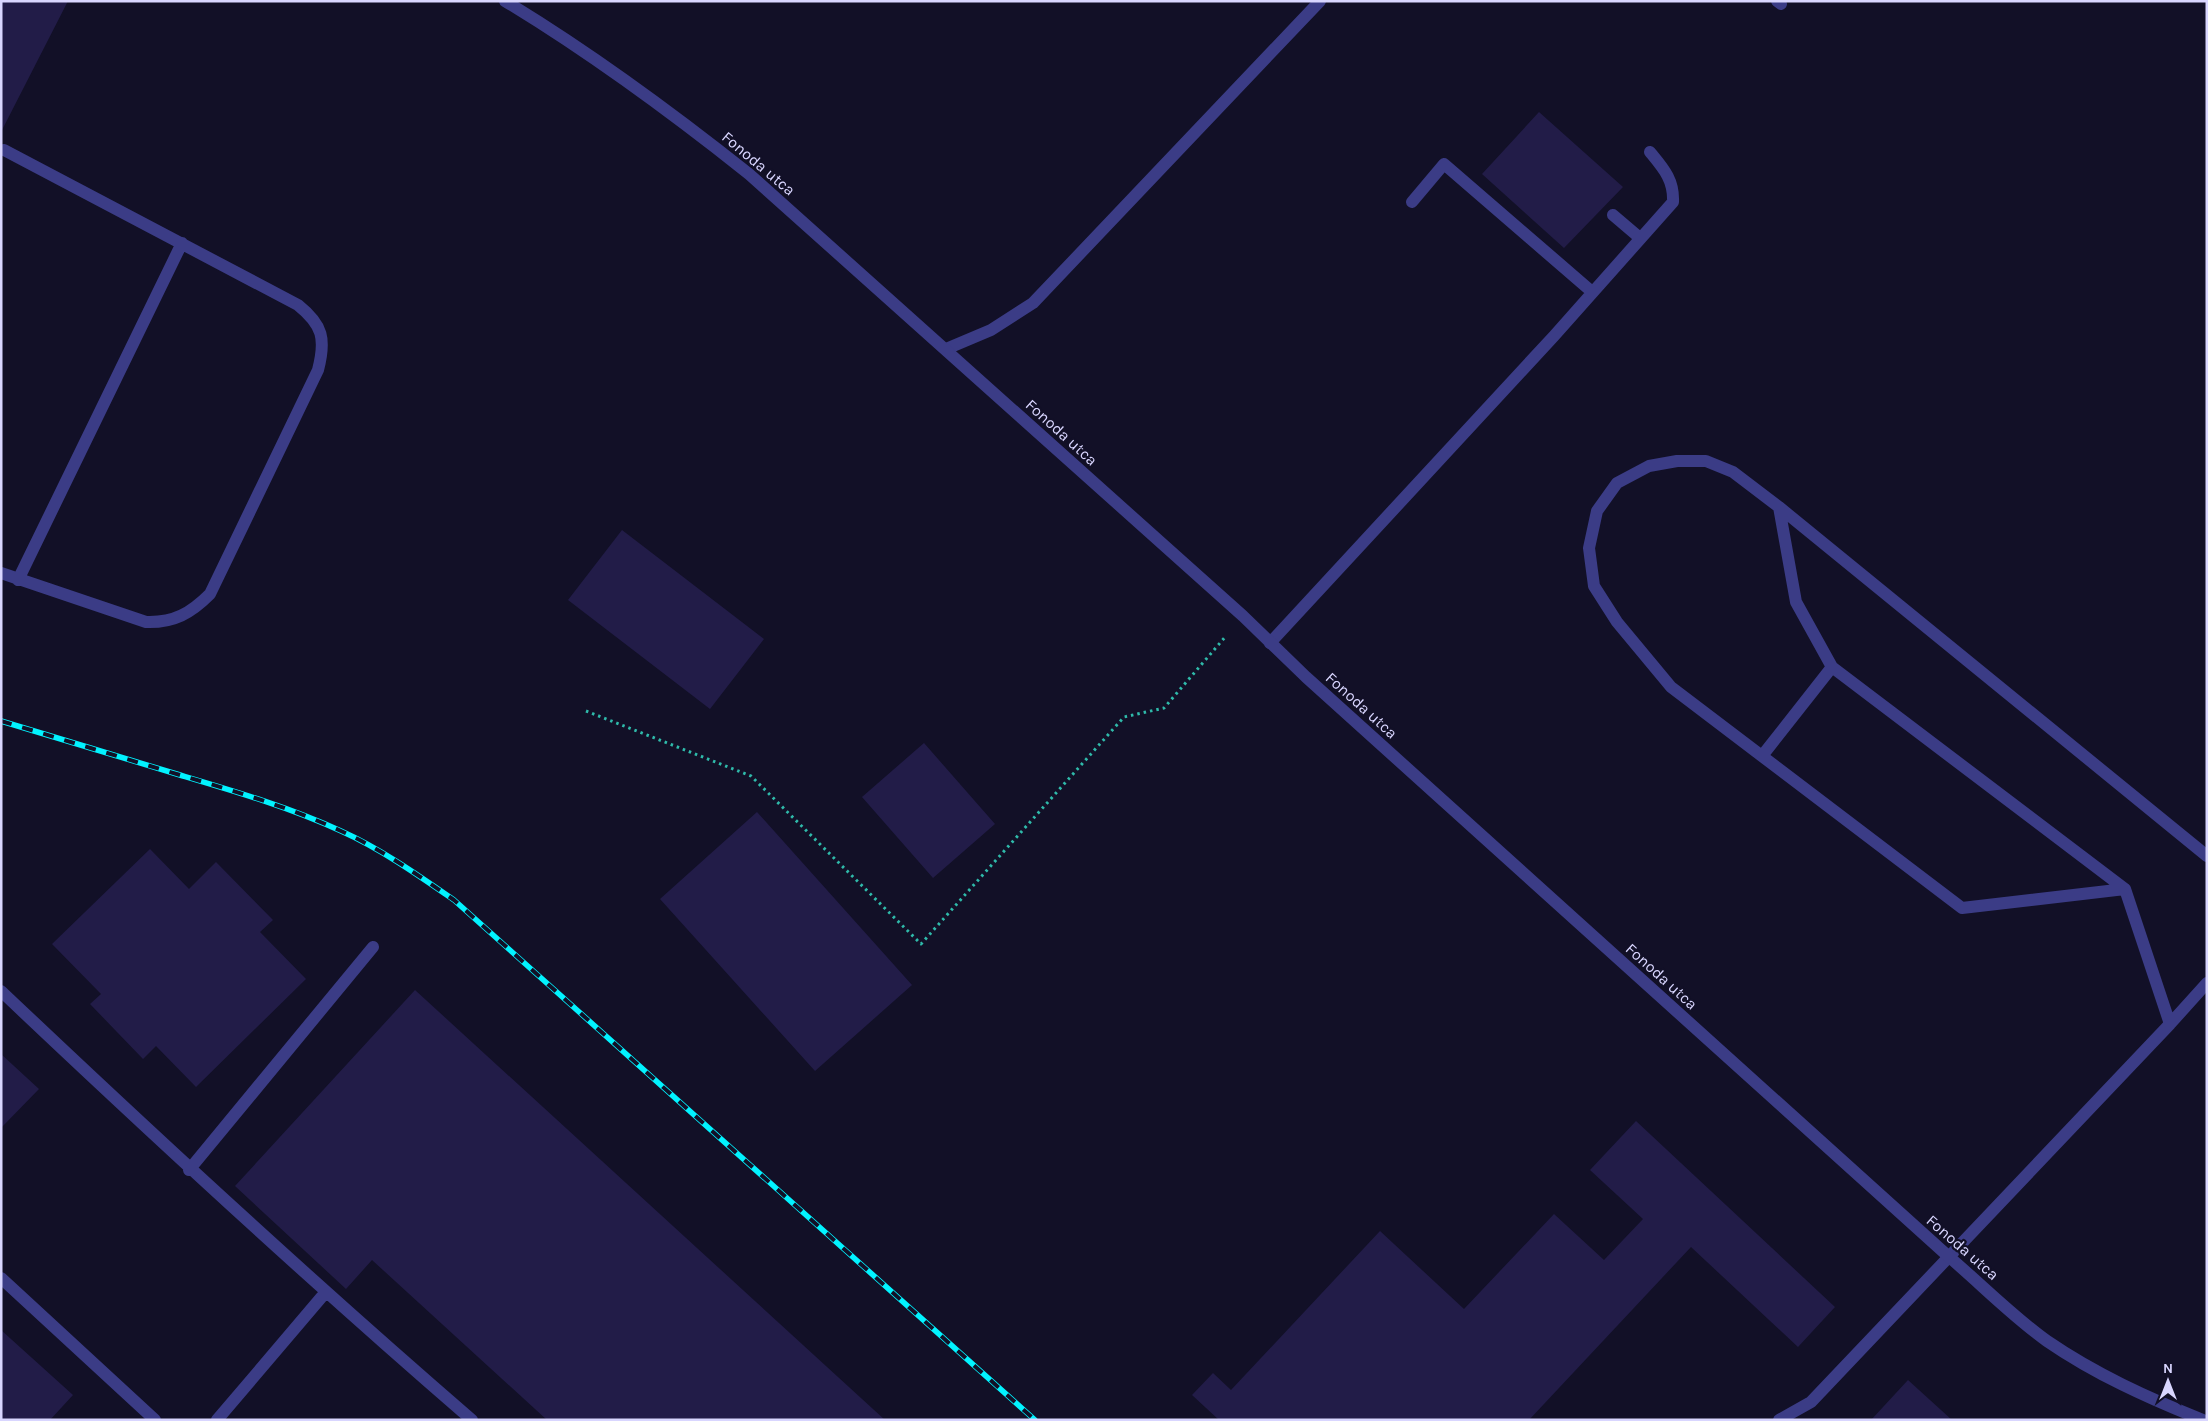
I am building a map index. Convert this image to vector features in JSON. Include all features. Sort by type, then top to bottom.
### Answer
[{"type":"street","name":"Fonoda utca","points":[[505,1],[566,38],[684,123],[749,174],[1236,610],[1270,643],[1948,1256],[2045,1339],[2090,1369],[2148,1398],[2202,1420]]},
{"type":"street","points":[[946,349],[991,330],[1033,304],[1320,1]]},
{"type":"street","points":[[1,573],[146,622],[164,622],[195,609],[210,594],[318,370],[322,340],[319,327],[310,315],[298,305],[4,150]]},
{"type":"street","points":[[1270,643],[1554,336],[1591,291],[1673,202],[1674,190],[1669,175],[1650,152]]},
{"type":"street","points":[[1412,202],[1444,164],[1591,291]]},
{"type":"street","points":[[1613,215],[1640,238]]},
{"type":"street","points":[[18,580],[182,243]]},
{"type":"street","points":[[2125,889],[1962,908],[1671,687],[1617,622],[1594,586],[1589,548],[1597,512],[1617,483],[1649,466],[1677,461],[1706,461],[1733,472],[1779,507],[2196,845],[2207,856]]},
{"type":"street","points":[[1779,507],[1796,602],[1832,667],[2125,889],[2170,1024]]},
{"type":"street","points":[[1762,756],[1832,667]]},
{"type":"street","points":[[189,1170],[373,947]]},
{"type":"street","points":[[1778,1420],[1811,1402],[2207,983]]},
{"type":"street","points":[[1,992],[189,1170],[325,1293],[472,1420]]},
{"type":"street","points":[[1,1278],[155,1420]]},
{"type":"street","points":[[217,1420],[325,1293]]},
{"type":"path","points":[[586,711],[751,776],[922,944],[1124,717],[1164,708],[1209,655]]},
{"type":"building","points":[[1,1],[68,1],[1,132]]},
{"type":"building","points":[[1539,112],[1623,187],[1564,248],[1482,174]]},
{"type":"building","points":[[622,530],[764,639],[710,709],[568,600]]},
{"type":"building","points":[[924,743],[995,824],[933,878],[862,797]]},
{"type":"building","points":[[757,812],[912,985],[815,1071],[660,899]]},
{"type":"building","points":[[150,849],[189,889],[216,862],[273,920],[260,932],[306,979],[196,1087],[156,1046],[143,1059],[90,1004],[101,994],[52,944]]},
{"type":"building","points":[[415,990],[885,1420],[547,1420],[372,1260],[346,1289],[235,1186]]},
{"type":"building","points":[[1,1054],[39,1089],[1,1128]]},
{"type":"building","points":[[1636,1121],[1835,1307],[1798,1347],[1691,1247],[1529,1420],[1219,1420],[1192,1395],[1213,1373],[1231,1390],[1380,1231],[1464,1309],[1554,1214],[1604,1260],[1643,1219],[1590,1170]]},
{"type":"building","points":[[1,1330],[73,1395],[50,1420],[1,1420]]},
{"type":"building","points":[[1908,1380],[1952,1420],[1871,1420]]},
{"type":"railway","points":[[1,721],[241,793],[302,814],[370,846],[427,881],[454,900],[1035,1420]]}]
